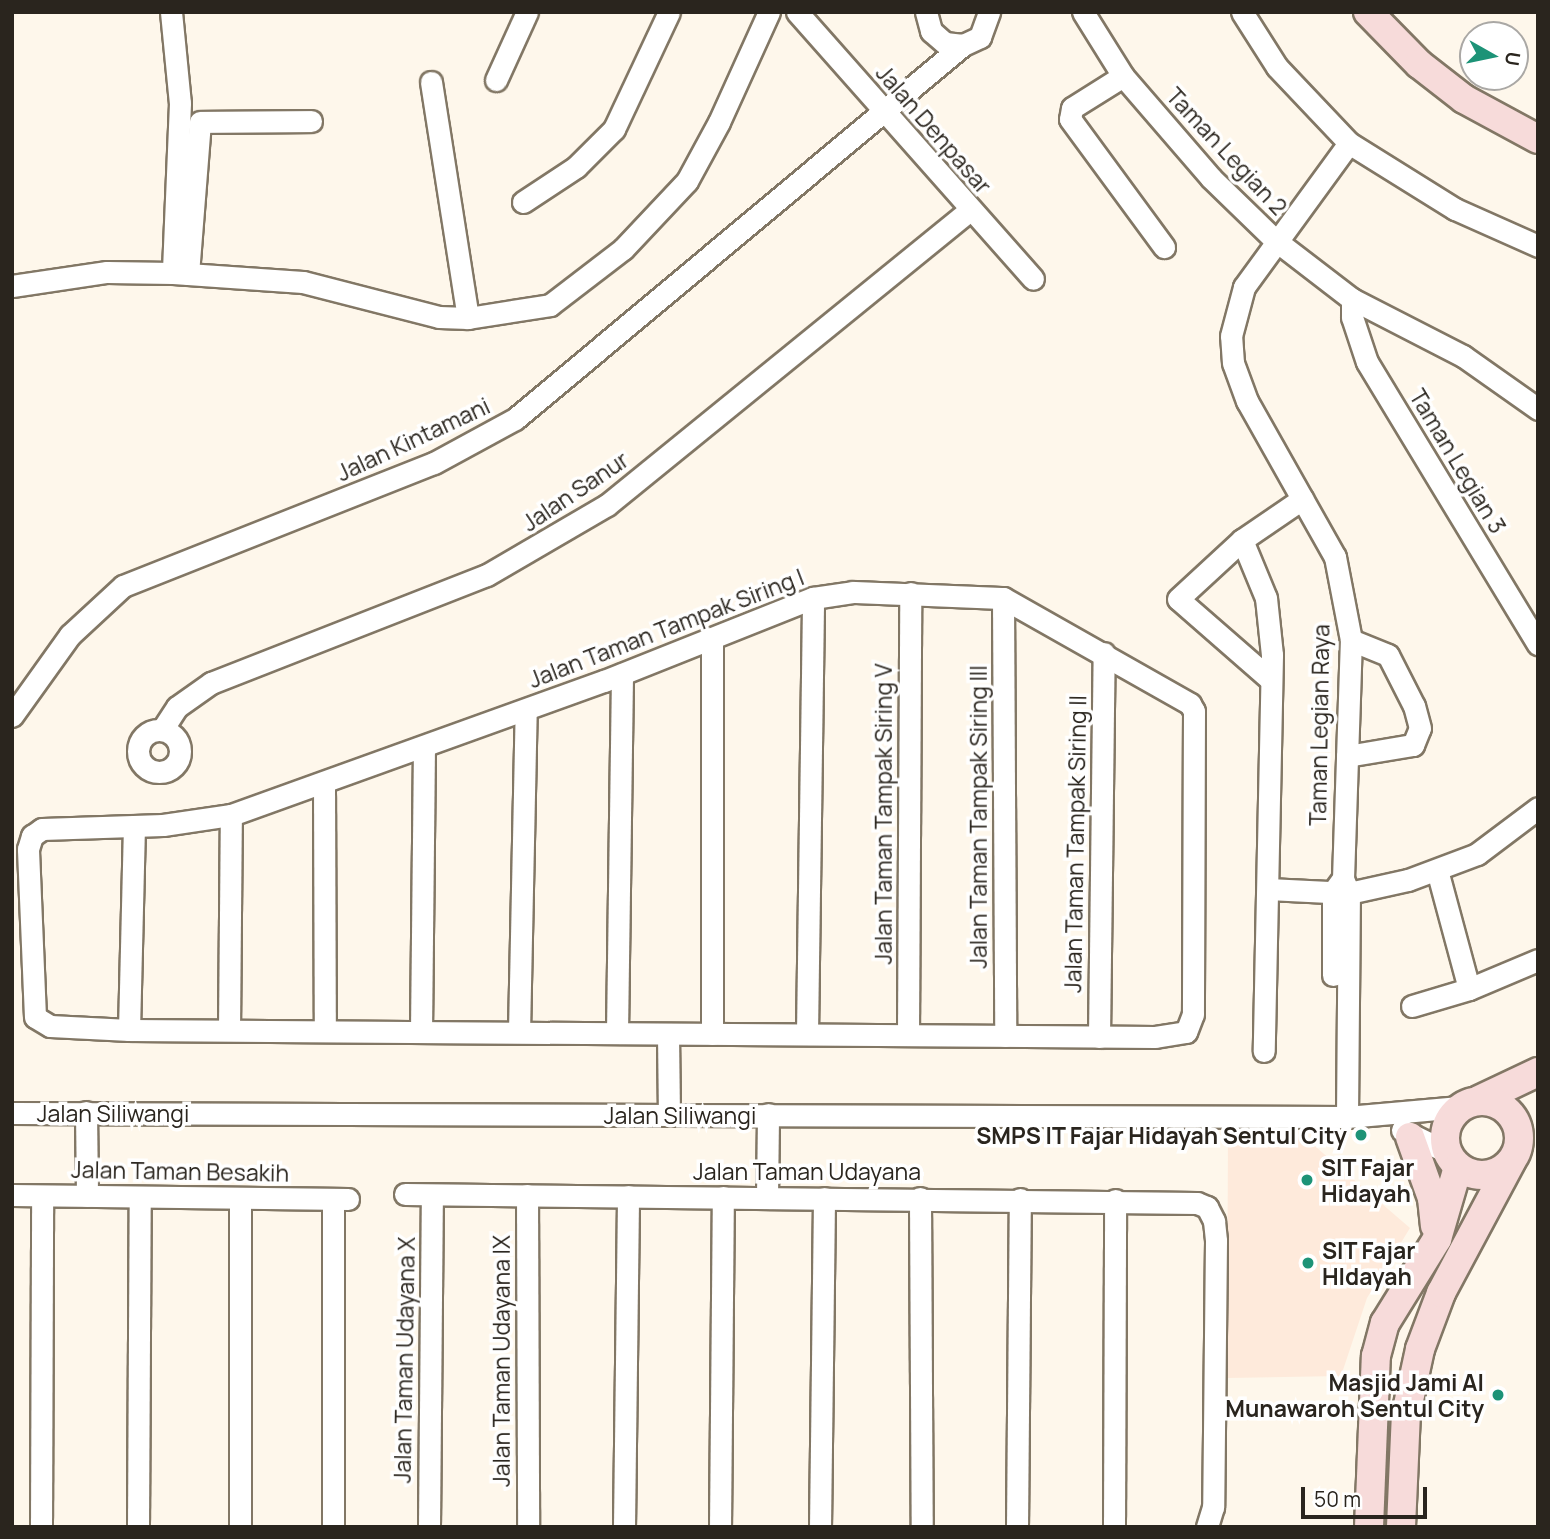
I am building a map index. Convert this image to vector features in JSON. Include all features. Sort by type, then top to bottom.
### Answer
[{"type":"main road","points":[[1368,12],[1419,64],[1464,99],[1538,139]]},
{"type":"main road","points":[[1369,1527],[1376,1356],[1394,1305],[1437,1239],[1452,1159],[1445,1132],[1470,1104],[1538,1072]]},
{"type":"main road","points":[[1517,1125],[1538,1087]]},
{"type":"main road","points":[[1401,1527],[1406,1414],[1420,1349],[1441,1293],[1519,1145],[1517,1125],[1506,1109],[1470,1104]]},
{"type":"main road","points":[[1410,1137],[1432,1198],[1437,1239]]},
{"type":"main road","points":[[1452,1159],[1485,1175],[1511,1162]]},
{"type":"street","points":[[171,12],[180,103],[180,274]]},
{"type":"street","points":[[496,80],[527,12]]},
{"type":"street","points":[[523,202],[576,167],[614,129],[669,12]]},
{"type":"street","points":[[12,286],[107,272],[180,274],[292,280],[403,310],[468,318],[550,304],[593,275],[633,239],[701,159],[769,12]]},
{"type":"street","name":"Jalan Denpasar","points":[[797,12],[1033,279]]},
{"type":"street","points":[[926,12],[931,31],[945,43],[963,45]]},
{"type":"street","name":"Jalan Kintamani","points":[[12,716],[70,635],[123,586],[341,502],[478,443],[547,396],[963,45],[979,37],[989,22],[989,12]]},
{"type":"street","name":"Taman Legian 2","points":[[1083,12],[1123,76],[1211,178],[1275,240],[1352,299],[1463,356],[1538,409]]},
{"type":"street","points":[[1242,12],[1277,67],[1349,143],[1455,209],[1538,246]]},
{"type":"street","points":[[1123,76],[1072,108],[1070,119],[1164,247]]},
{"type":"street","points":[[430,82],[468,318]]},
{"type":"street","points":[[180,274],[200,122],[311,121]]},
{"type":"street","name":"Taman Legian Raya","points":[[1340,1117],[1341,888],[1351,640],[1335,557],[1264,437],[1233,363],[1231,336],[1244,287],[1275,240],[1349,143]]},
{"type":"street","name":"Jalan Sanur","points":[[162,730],[177,707],[211,683],[486,575],[597,512],[970,209]]},
{"type":"street","name":"Taman Legian 3","points":[[1352,299],[1352,317],[1367,362],[1538,644]]},
{"type":"street","points":[[1271,680],[1178,599],[1242,540],[1302,499]]},
{"type":"street","points":[[1242,540],[1266,598],[1271,680],[1264,1051]]},
{"type":"street","name":"Jalan Taman Tampak Siring I","points":[[129,1030],[50,1026],[34,1017],[28,849],[32,836],[42,829],[134,826],[231,815],[324,785],[526,710],[813,598],[853,592],[1003,598],[1185,699],[1194,711],[1193,1014],[1186,1032],[1163,1037],[1099,1037]]},
{"type":"street","name":"Jalan Taman Tampak Siring V","points":[[908,1035],[911,593]]},
{"type":"street","points":[[807,1034],[813,598]]},
{"type":"street","name":"Jalan Taman Tampak Siring III","points":[[1003,598],[1005,1036]]},
{"type":"street","points":[[712,638],[712,1034]]},
{"type":"street","points":[[1347,756],[1413,745],[1419,728],[1414,706],[1388,655],[1351,640]]},
{"type":"street","name":"Jalan Taman Tampak Siring II","points":[[1099,1037],[1104,653]]},
{"type":"street","points":[[617,1033],[622,674]]},
{"type":"street","points":[[519,1032],[526,710]]},
{"type":"street","points":[[421,1032],[424,748]]},
{"type":"street","points":[[324,785],[325,1031]]},
{"type":"street","points":[[1268,889],[1341,888],[1437,870],[1477,854],[1538,808]]},
{"type":"street","points":[[229,1030],[231,815]]},
{"type":"street","points":[[134,826],[129,1030],[1099,1037]]},
{"type":"street","points":[[1437,870],[1469,989]]},
{"type":"street","points":[[1412,1006],[1469,989],[1538,960]]},
{"type":"street","points":[[668,1034],[669,1115]]},
{"type":"street","name":"Jalan Siliwangi","points":[[12,1114],[86,1112],[1340,1117],[1470,1104]]},
{"type":"street","points":[[86,1112],[87,1196]]},
{"type":"street","points":[[767,1198],[768,1115]]},
{"type":"street","points":[[1381,1115],[1410,1137],[1452,1159]]},
{"type":"street","name":"Jalan Taman Udayana","points":[[405,1194],[1190,1201],[1207,1207],[1214,1220],[1216,1266],[1213,1507],[1207,1527]]},
{"type":"street","name":"Jalan Taman Besakih","points":[[12,1195],[340,1199],[332,1527]]},
{"type":"street","name":"Jalan Taman Udayana X","points":[[429,1527],[432,1195]]},
{"type":"street","name":"Jalan Taman Udayana IX","points":[[527,1195],[528,1527]]},
{"type":"street","points":[[41,1527],[42,1196]]},
{"type":"street","points":[[624,1527],[628,1196]]},
{"type":"street","points":[[138,1527],[140,1197]]},
{"type":"street","points":[[720,1527],[723,1197]]},
{"type":"street","points":[[240,1198],[240,1527]]},
{"type":"street","points":[[820,1527],[824,1198]]},
{"type":"street","points":[[920,1198],[922,1527]]},
{"type":"street","points":[[1017,1527],[1020,1199]]},
{"type":"street","points":[[1114,1527],[1115,1200]]},
{"type":"shaded area","name":"SIT Fajar HIdayah","points":[[1228,1127],[1295,1129],[1410,1228],[1367,1298],[1341,1376],[1227,1378]]},
{"type":"place","name":"SMPS IT Fajar Hidayah Sentul City","points":[[1361,1135]]},
{"type":"place","name":"SIT Fajar Hidayah","points":[[1307,1180]]},
{"type":"place","name":"SIT Fajar HIdayah","points":[[1308,1263]]},
{"type":"place","name":"Masjid Jami Al Munawaroh Sentul City","points":[[1498,1395]]}]
